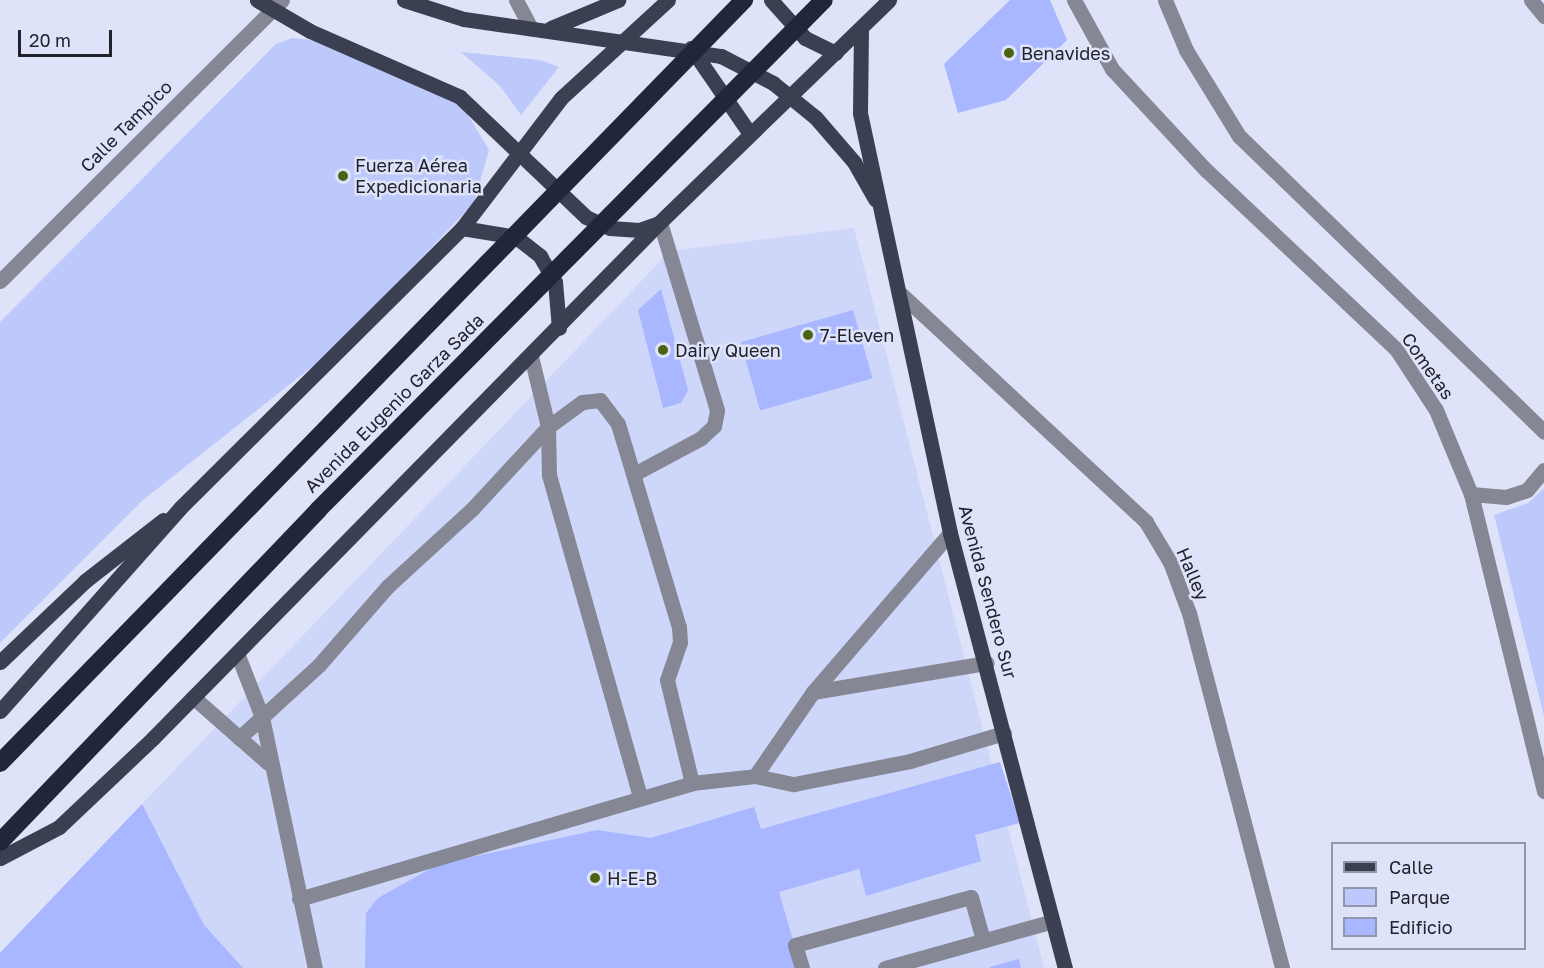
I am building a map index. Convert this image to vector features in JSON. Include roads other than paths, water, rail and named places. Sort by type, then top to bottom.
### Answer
[{"type":"highway","name":"Avenida Eugenio Garza Sada","points":[[0,763],[288,464],[744,0]]},
{"type":"highway","name":"Avenida Eugenio Garza Sada","points":[[0,842],[318,510],[824,0]]},
{"type":"main road","points":[[257,0],[269,10],[460,97],[499,129],[521,157],[586,217],[610,228],[639,230],[660,222]]},
{"type":"main road","points":[[547,30],[618,0]]},
{"type":"main road","points":[[0,711],[78,629],[180,508],[462,228],[521,157],[561,98],[668,0]]},
{"type":"main road","points":[[771,0],[805,38],[836,53]]},
{"type":"main road","points":[[0,858],[59,827],[193,697],[560,328],[660,222],[861,30],[889,0]]},
{"type":"main road","points":[[416,2],[464,19],[627,38],[691,48],[750,135]]},
{"type":"main road","name":"Avenida Sendero Sur","points":[[861,30],[860,113],[887,223],[950,533],[987,663],[1065,968]]},
{"type":"main road","name":"Avenida Sendero Sur","points":[[691,48],[750,69],[791,97],[835,138],[887,223]]},
{"type":"main road","points":[[462,228],[516,237],[540,256],[555,282],[560,328]]},
{"type":"main road","points":[[0,662],[119,551],[180,508]]},
{"type":"street","name":"Calle Tampico","points":[[0,281],[269,10],[282,0]]},
{"type":"street","points":[[516,0],[531,28]]},
{"type":"street","name":"Cometas","points":[[1074,0],[1098,49],[1128,86],[1206,171],[1396,349],[1436,410],[1471,494],[1544,791]]},
{"type":"street","name":"Cometas","points":[[1165,0],[1186,50],[1239,136],[1544,432]]},
{"type":"street","points":[[1531,0],[1544,16]]},
{"type":"street","points":[[634,474],[701,438],[714,426],[717,410],[660,222]]},
{"type":"street","name":"Halley","points":[[901,294],[1146,522],[1170,562],[1189,613],[1282,968]]},
{"type":"street","points":[[531,356],[548,427],[549,475],[640,797]]},
{"type":"street","points":[[239,738],[319,665],[388,586],[472,509],[548,427],[582,402],[600,400],[612,411],[634,474],[679,627],[680,642],[667,680],[692,783]]},
{"type":"street","points":[[1471,494],[1506,497],[1527,490],[1544,470]]},
{"type":"street","points":[[755,776],[813,692],[950,533]]},
{"type":"street","points":[[237,653],[262,717],[268,763],[315,968]]},
{"type":"street","points":[[813,692],[987,663]]},
{"type":"street","points":[[193,697],[268,763]]},
{"type":"street","points":[[299,899],[692,783],[755,776],[794,784],[910,761],[1004,733]]},
{"type":"street","points":[[802,968],[795,945],[971,897],[983,940]]},
{"type":"street","points":[[885,968],[1053,921]]},
{"type":"place","name":"Benavides","points":[[1009,53]]},
{"type":"place","name":"Fuerza Aérea Expedicionaria","points":[[343,176]]},
{"type":"place","name":"7-Eleven","points":[[808,335]]},
{"type":"place","name":"Dairy Queen","points":[[663,350]]},
{"type":"place","name":"H-E-B","points":[[595,878]]}]
